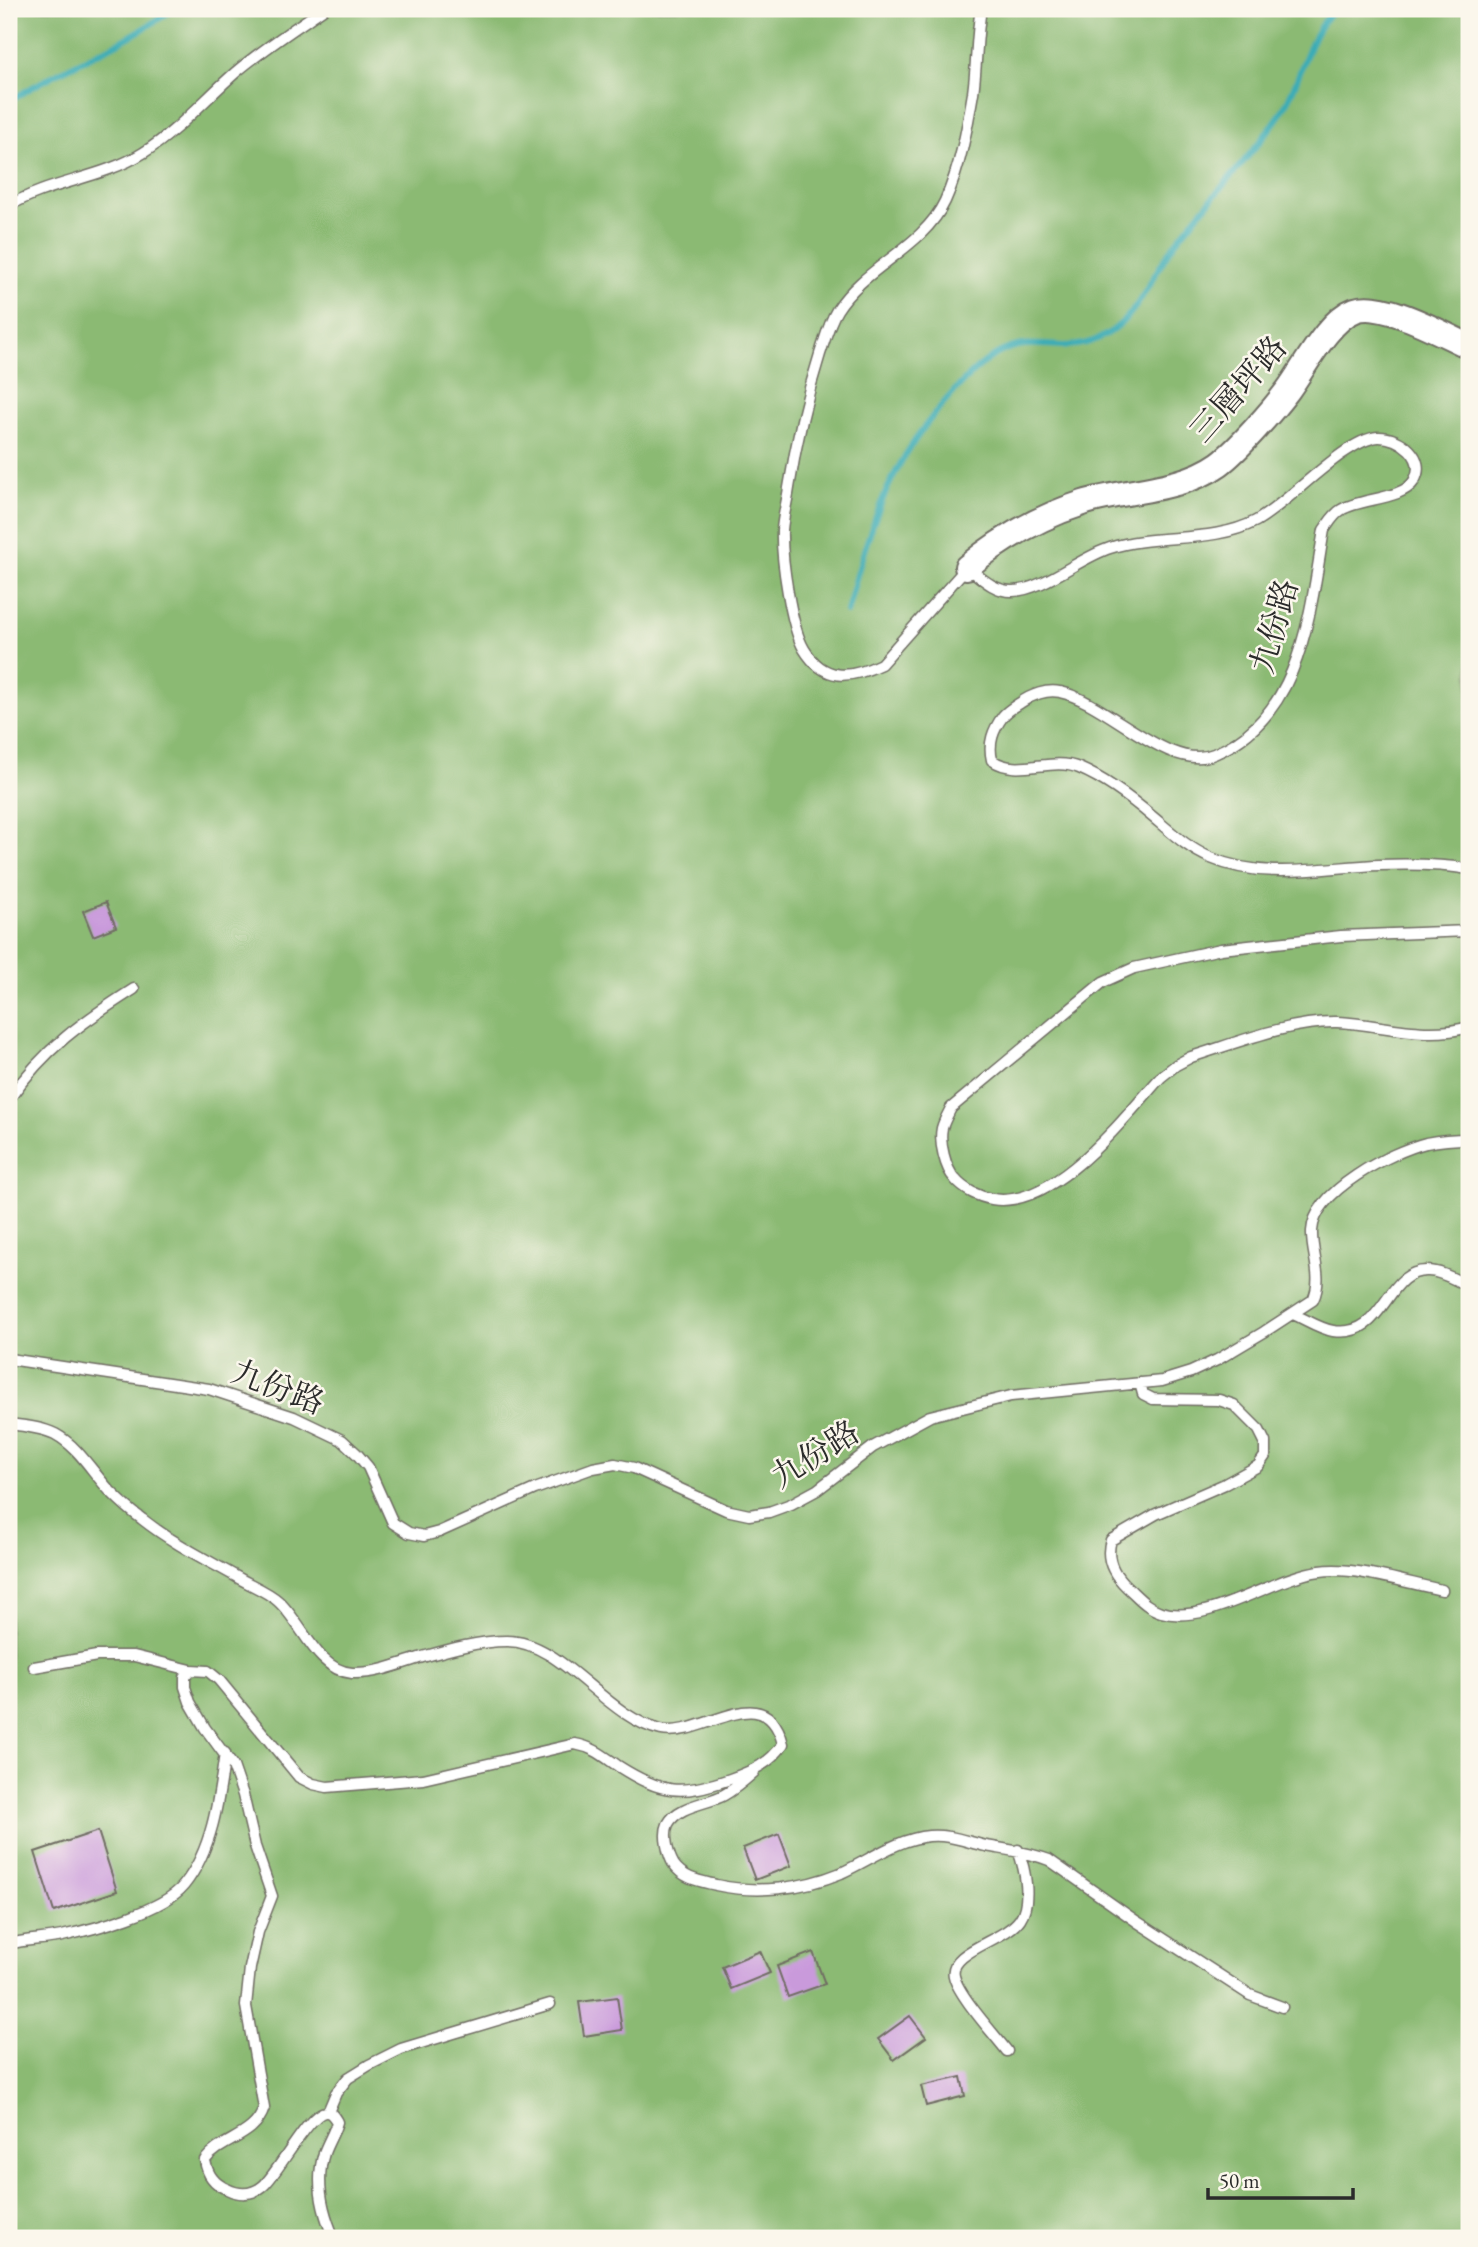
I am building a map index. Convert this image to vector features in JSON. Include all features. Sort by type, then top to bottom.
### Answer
[{"type":"street","name":"三層坪路","points":[[967,567],[1025,526],[1083,503],[1183,481],[1209,471],[1227,459],[1285,394],[1330,328],[1356,309],[1375,307],[1469,346]]},
{"type":"lane","points":[[9,206],[33,194],[116,168],[144,153],[168,135],[238,71],[323,9]]},
{"type":"lane","points":[[967,567],[881,664],[864,672],[845,676],[829,673],[813,665],[797,638],[789,603],[782,531],[795,450],[828,329],[838,309],[860,283],[927,227],[944,202],[959,158],[973,91],[976,34],[981,9]]},
{"type":"lane","name":"九份路","points":[[967,567],[999,589],[1014,591],[1034,586],[1107,549],[1129,543],[1235,529],[1271,512],[1327,465],[1361,443],[1377,437],[1403,444],[1416,456],[1418,466],[1413,481],[1399,492],[1344,508],[1324,530],[1302,647],[1281,694],[1267,714],[1239,741],[1212,755],[1192,758],[1170,752],[1082,701],[1060,692],[1045,692],[1027,698],[1007,712],[994,728],[990,749],[992,760],[1003,767],[1059,764],[1078,767],[1151,815],[1189,847],[1211,859],[1234,866],[1272,872],[1381,865],[1451,866],[1469,869]]},
{"type":"lane","points":[[1469,931],[1341,936],[1221,949],[1134,968],[1103,982],[951,1108],[942,1129],[943,1154],[954,1179],[978,1197],[1005,1202],[1042,1191],[1073,1170],[1161,1077],[1191,1056],[1311,1023],[1360,1024],[1419,1033],[1440,1033],[1469,1027]]},
{"type":"lane","points":[[9,1099],[26,1075],[63,1037],[134,989]]},
{"type":"lane","name":"九份路","points":[[9,1359],[209,1389],[294,1417],[342,1440],[357,1454],[368,1467],[393,1523],[409,1533],[424,1536],[439,1532],[535,1489],[593,1468],[615,1464],[634,1468],[726,1510],[749,1515],[769,1512],[817,1490],[873,1447],[930,1416],[1011,1396],[1162,1381],[1217,1360],[1313,1300],[1319,1287],[1312,1232],[1315,1213],[1328,1198],[1384,1160],[1424,1144],[1448,1139],[1469,1139]]},
{"type":"lane","points":[[1293,1314],[1332,1331],[1349,1331],[1363,1326],[1379,1313],[1404,1276],[1431,1271],[1469,1286]]},
{"type":"lane","points":[[1140,1383],[1143,1394],[1153,1399],[1219,1400],[1234,1405],[1259,1430],[1265,1442],[1265,1455],[1258,1466],[1225,1484],[1156,1514],[1111,1540],[1107,1553],[1110,1564],[1122,1582],[1148,1606],[1162,1612],[1181,1615],[1201,1613],[1296,1576],[1322,1570],[1348,1571],[1442,1590]]},
{"type":"lane","points":[[9,1424],[40,1428],[55,1434],[73,1447],[110,1491],[142,1520],[184,1548],[276,1600],[296,1621],[319,1654],[334,1667],[350,1673],[378,1671],[473,1644],[509,1641],[531,1647],[558,1661],[630,1717],[664,1731],[742,1712],[757,1712],[770,1716],[779,1729],[783,1744],[776,1755],[756,1769],[701,1789],[671,1791],[642,1780],[592,1747],[575,1744],[423,1779],[327,1787],[299,1777],[219,1680],[208,1671],[191,1670],[134,1657],[109,1656],[34,1667]]},
{"type":"lane","points":[[191,1670],[185,1677],[190,1702],[233,1766],[272,1896],[250,1968],[246,2006],[264,2108],[261,2119],[253,2128],[212,2150],[205,2160],[207,2170],[222,2188],[236,2193],[255,2191],[264,2185],[318,2115],[323,2111],[334,2115],[337,2122],[324,2153],[319,2178],[322,2201],[334,2238]]},
{"type":"lane","points":[[9,1944],[61,1936],[127,1918],[159,1904],[183,1887],[201,1857],[209,1832],[225,1753]]},
{"type":"lane","points":[[762,1765],[723,1796],[679,1812],[668,1824],[667,1840],[671,1860],[678,1870],[692,1880],[737,1889],[777,1889],[841,1873],[890,1847],[930,1836],[945,1836],[984,1846],[1018,1850],[1049,1860],[1136,1921],[1250,1995],[1282,2007]]},
{"type":"lane","points":[[1007,2052],[954,1980],[953,1970],[954,1963],[962,1955],[1000,1937],[1021,1918],[1025,1905],[1025,1886],[1024,1867],[1018,1850]]},
{"type":"lane","points":[[328,2112],[336,2093],[348,2078],[369,2064],[401,2049],[550,2004]]},
{"type":"green space","points":[[9,9],[1469,9],[1469,2238],[9,2238]]},
{"type":"building","points":[[106,902],[116,927],[93,936],[83,911]]},
{"type":"building","points":[[98,1831],[117,1891],[54,1912],[35,1852]]},
{"type":"building","points":[[779,1834],[791,1866],[755,1880],[743,1848]]},
{"type":"building","points":[[760,1951],[770,1973],[731,1989],[722,1967]]},
{"type":"building","points":[[813,1952],[825,1984],[788,1997],[777,1966]]},
{"type":"building","points":[[617,1997],[622,2030],[584,2036],[579,2002]]},
{"type":"building","points":[[910,2016],[926,2037],[894,2060],[878,2039]]},
{"type":"building","points":[[961,2077],[965,2096],[926,2106],[921,2086]]},
{"type":"waterway","points":[[9,102],[173,9]]},
{"type":"waterway","points":[[847,612],[865,548],[886,492],[899,466],[934,414],[970,375],[1000,352],[1024,345],[1065,346],[1086,343],[1105,335],[1122,322],[1136,306],[1175,243],[1279,116],[1287,103],[1309,47],[1334,9]]}]
